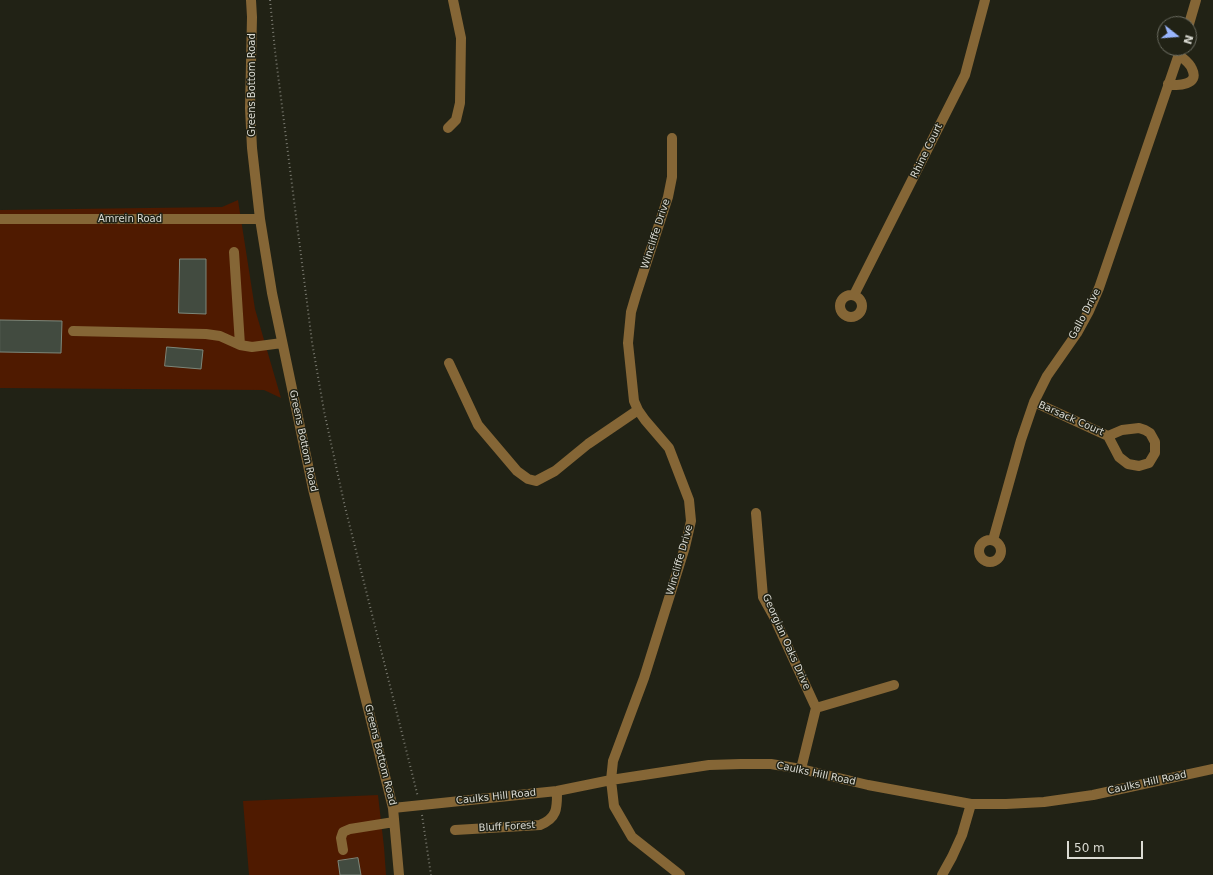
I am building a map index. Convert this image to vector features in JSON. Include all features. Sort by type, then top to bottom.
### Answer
[{"type":"street","name":"Greens Bottom Road","points":[[251,0],[250,108],[252,148],[260,219],[272,293],[313,489],[393,808],[399,875]]},
{"type":"street","points":[[448,128],[456,120],[460,103],[461,38],[453,0]]},
{"type":"street","name":"Rhine Court","points":[[854,295],[965,75],[985,0]]},
{"type":"street","points":[[1191,16],[1196,0]]},
{"type":"street","name":"Gallo Drive","points":[[993,540],[1021,440],[1034,402],[1047,376],[1077,333],[1099,288],[1178,56]]},
{"type":"street","name":"Gallo Drive","points":[[1168,84],[1182,85],[1189,82],[1192,78],[1194,73],[1192,68],[1183,56]]},
{"type":"street","name":"Wincliffe Drive","points":[[672,138],[672,177],[668,197],[631,312],[628,343],[634,401],[638,410],[669,448],[689,500],[691,521],[685,547],[644,678],[613,761],[611,780],[614,806],[632,837],[680,875]]},
{"type":"street","name":"Amrein Road","points":[[0,219],[260,219]]},
{"type":"street","points":[[234,252],[240,345]]},
{"type":"street","points":[[73,331],[206,334],[220,336],[240,345],[252,347],[282,343]]},
{"type":"street","points":[[449,363],[478,425],[517,471],[528,479],[536,481],[555,471],[588,444],[638,410]]},
{"type":"street","name":"Barsack Court","points":[[1034,402],[1108,436],[1119,457],[1128,464],[1139,466],[1149,463],[1155,454],[1155,442],[1150,433],[1145,430],[1139,428],[1122,430],[1108,436]]},
{"type":"street","name":"Georgian Oaks Drive","points":[[756,513],[763,597],[773,615],[816,708]]},
{"type":"street","points":[[801,769],[816,708],[894,685]]},
{"type":"street","name":"Caulks Hill Road","points":[[393,808],[557,791],[611,780],[709,765],[771,764],[801,769],[868,785],[971,804],[1044,802],[1093,795],[1213,769]]},
{"type":"street","name":"Bluff Forest","points":[[455,830],[540,825],[547,823],[554,816],[557,804],[557,791]]},
{"type":"street","points":[[942,875],[962,835],[971,804]]},
{"type":"street","points":[[343,850],[341,838],[343,832],[350,829],[394,822]]},
{"type":"path","points":[[270,0],[275,51],[312,342],[324,411],[349,522],[421,806],[430,875]]},
{"type":"shaded area","points":[[238,200],[255,309],[281,398],[264,390],[0,388],[0,210],[222,207]]},
{"type":"shaded area","points":[[378,795],[386,875],[249,875],[243,801]]},
{"type":"building","points":[[180,259],[206,259],[206,314],[179,313]]},
{"type":"building","points":[[0,320],[62,321],[61,353],[0,352]]},
{"type":"building","points":[[167,347],[203,350],[201,369],[165,366]]},
{"type":"building","points":[[358,858],[361,875],[340,875],[338,861]]}]
